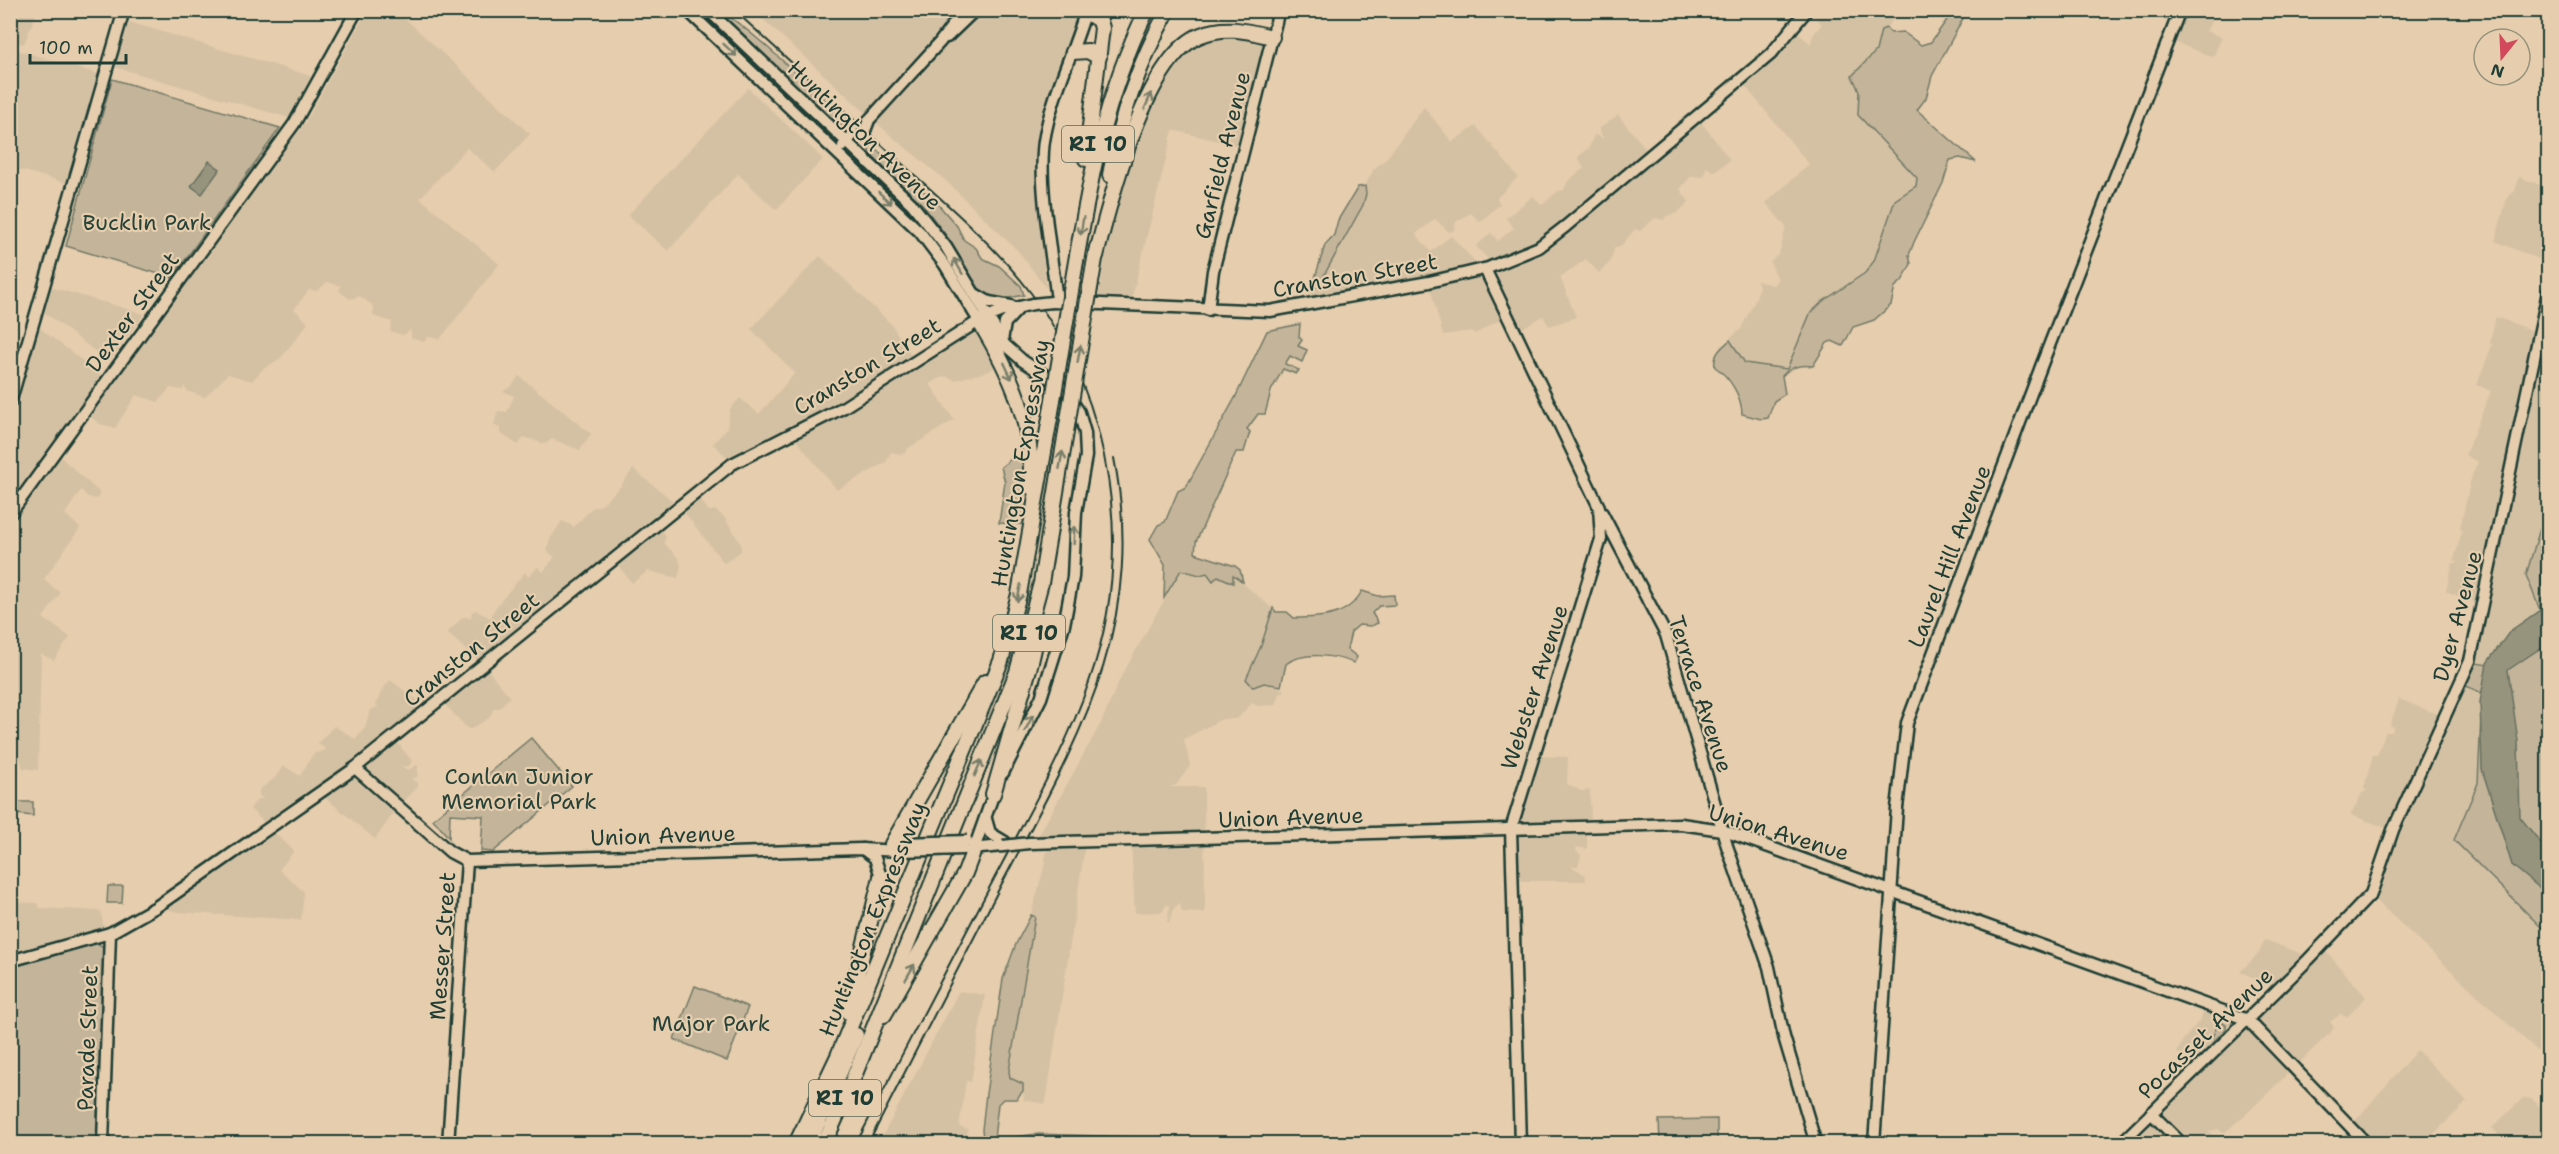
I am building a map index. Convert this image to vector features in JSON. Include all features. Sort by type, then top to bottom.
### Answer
[{"type":"highway","name":"Huntington Expressway","points":[[796,1143],[824,1088],[993,683],[1014,616],[1024,571],[1086,196],[1114,88],[1147,10]]},
{"type":"highway","name":"Huntington Expressway","points":[[824,1143],[1017,672],[1036,605],[1112,165],[1123,121],[1146,56],[1168,10]]},
{"type":"highway","points":[[1085,11],[1101,23],[1086,158],[1086,196]]},
{"type":"highway","points":[[1096,256],[1119,170],[1160,74],[1170,58],[1189,40],[1214,30],[1240,29],[1272,37]]},
{"type":"highway","points":[[1073,52],[1088,51],[1099,57]]},
{"type":"highway","points":[[982,319],[1011,376],[1028,437],[1031,478],[1024,571]]},
{"type":"highway","points":[[993,794],[1036,643],[1056,492]]},
{"type":"highway","points":[[896,847],[987,678],[1014,616]]},
{"type":"highway","points":[[834,1143],[858,1085],[866,1045],[954,893],[970,845]]},
{"type":"highway","points":[[824,1088],[853,997],[881,877]]},
{"type":"highway","points":[[809,1143],[854,1043],[887,939]]},
{"type":"main road","points":[[10,403],[124,10]]},
{"type":"main road","name":"Dexter Street","points":[[10,514],[294,124],[357,10]]},
{"type":"main road","name":"Huntington Avenue","points":[[687,10],[928,240],[982,319],[1023,361],[1054,381],[1070,395],[1083,423],[1086,449],[1075,525],[1072,585],[1059,646],[1041,698],[970,845]]},
{"type":"main road","name":"Huntington Avenue","points":[[708,10],[908,200],[930,225],[973,292],[982,319]]},
{"type":"main road","points":[[940,42],[964,10]]},
{"type":"main road","points":[[840,154],[940,42],[975,10]]},
{"type":"main road","name":"Garfield Avenue","points":[[1208,310],[1212,271],[1279,10]]},
{"type":"main road","name":"Cranston Street","points":[[10,961],[110,933],[156,907],[355,768],[732,464],[844,407],[982,319],[1020,307],[1054,301],[1208,310],[1270,311],[1485,269],[1539,247],[1566,226],[1753,70],[1778,47],[1808,10]]},
{"type":"main road","name":"Laurel Hill Avenue","points":[[1874,1143],[1897,808],[1907,723],[2042,364],[2180,10]]},
{"type":"main road","points":[[1054,301],[1044,143],[1055,100],[1085,11]]},
{"type":"main road","points":[[830,126],[860,133]]},
{"type":"main road","name":"Webster Avenue","points":[[1485,269],[1599,507],[1601,539],[1511,829],[1520,1143]]},
{"type":"main road","points":[[973,292],[989,302],[1020,307]]},
{"type":"main road","name":"Dyer Avenue","points":[[2317,951],[2371,894],[2393,830],[2467,672],[2548,292]]},
{"type":"main road","points":[[1002,342],[1005,323],[1020,307]]},
{"type":"main road","name":"Terrace Avenue","points":[[1599,507],[1666,635],[1722,830],[1769,967],[1784,1037],[1816,1143]]},
{"type":"main road","name":"Messer Street","points":[[355,768],[453,854],[467,861],[448,1143]]},
{"type":"main road","points":[[986,814],[988,832],[1004,844]]},
{"type":"main road","name":"Union Avenue","points":[[467,861],[1682,824],[1722,830],[2248,1020],[2367,1143]]},
{"type":"main road","points":[[881,877],[896,847]]},
{"type":"main road","points":[[860,849],[875,858],[881,877]]},
{"type":"main road","name":"Parade Street","points":[[103,1143],[110,933]]},
{"type":"main road","name":"Pocasset Avenue","points":[[2120,1143],[2317,951]]},
{"type":"main road","points":[[2151,1113],[2182,1143]]},
{"type":"shaded area","points":[[11,10],[37,11],[24,44],[11,41]]},
{"type":"shaded area","points":[[132,11],[165,11],[162,19]]},
{"type":"shaded area","points":[[367,11],[397,11],[530,134],[495,172],[467,148],[420,198],[499,264],[440,339],[428,337],[424,342],[411,338],[411,330],[403,335],[390,331],[392,322],[373,316],[374,308],[371,304],[359,296],[350,299],[339,291],[341,286],[327,282],[317,291],[309,290],[294,309],[308,323],[281,358],[263,369],[252,381],[228,374],[205,397],[187,391],[184,386],[183,390],[170,388],[158,402],[136,395],[115,428],[100,424],[84,412],[54,451],[100,493],[97,499],[88,497],[81,490],[65,514],[80,528],[44,579],[60,593],[43,618],[70,637],[54,660],[41,654],[38,770],[23,768],[19,756],[11,756],[11,401],[33,323],[113,384],[305,123]]},
{"type":"shaded area","points":[[754,11],[1086,11],[1073,52],[1049,97],[1035,152],[1046,288],[1019,252],[944,179],[889,134]]},
{"type":"shaded area","points":[[1809,11],[1900,11],[1886,28],[1881,30],[1876,51],[1852,76],[1859,91],[1858,115],[1917,178],[1916,186],[1910,192],[1895,200],[1874,261],[1865,273],[1822,302],[1810,314],[1787,370],[1745,363],[1730,338],[1741,329],[1756,298],[1759,286],[1757,281],[1773,285],[1778,279],[1770,262],[1779,254],[1786,227],[1766,203],[1809,164],[1741,81],[1793,29],[1811,44],[1813,35],[1822,24]]},
{"type":"shaded area","points":[[2180,11],[2217,11],[2206,31],[2222,37],[2213,57],[2169,40]]},
{"type":"shaded area","points":[[129,22],[311,76],[289,118],[115,67]]},
{"type":"shaded area","points":[[1205,31],[1268,39],[1243,147],[1173,130],[1131,301],[1098,300],[1120,163],[1162,67]]},
{"type":"shaded area","points":[[11,48],[98,74],[66,183],[11,167]]},
{"type":"shaded area","points":[[748,88],[823,159],[776,210],[738,174],[668,251],[628,215]]},
{"type":"shaded area","points":[[1424,107],[1452,142],[1476,126],[1518,177],[1497,198],[1500,204],[1480,222],[1471,213],[1456,222],[1454,230],[1449,232],[1435,219],[1416,234],[1431,252],[1451,236],[1483,270],[1494,266],[1476,246],[1491,233],[1498,241],[1514,228],[1506,218],[1533,196],[1542,205],[1558,191],[1564,190],[1568,181],[1584,168],[1578,157],[1589,148],[1594,135],[1603,138],[1599,129],[1618,115],[1650,154],[1698,118],[1730,160],[1715,172],[1706,167],[1704,177],[1691,176],[1680,189],[1689,202],[1677,213],[1666,216],[1664,220],[1655,218],[1640,231],[1635,229],[1620,247],[1615,247],[1610,262],[1599,273],[1586,259],[1560,277],[1576,317],[1549,326],[1543,316],[1516,332],[1506,316],[1475,334],[1471,331],[1443,335],[1429,284],[1311,304],[1311,291],[1318,286],[1363,205],[1366,194],[1365,186],[1374,169],[1386,159]]},
{"type":"shaded area","points":[[209,161],[220,169],[202,194],[191,186]]},
{"type":"shaded area","points":[[2519,177],[2548,188],[2548,263],[2495,241],[2507,198],[2515,191]]},
{"type":"shaded area","points":[[820,256],[891,324],[911,355],[968,319],[1000,364],[989,371],[955,380],[945,376],[932,382],[930,384],[954,420],[907,449],[907,452],[901,454],[891,452],[886,462],[837,490],[792,435],[734,463],[713,444],[727,428],[730,409],[740,398],[759,414],[795,373],[751,329]]},
{"type":"shaded area","points":[[51,287],[144,314],[109,362],[44,312]]},
{"type":"shaded area","points":[[2548,291],[2548,493],[2537,537],[2537,559],[2545,580],[2539,615],[2484,666],[2470,662],[2482,605],[2446,591],[2453,563],[2459,563],[2454,560],[2462,531],[2460,528],[2472,475],[2478,462],[2465,455],[2491,391],[2477,385],[2492,345],[2490,342],[2496,317],[2539,333]]},
{"type":"shaded area","points":[[519,376],[591,434],[580,450],[552,439],[545,444],[524,437],[518,445],[500,433],[500,428],[494,425],[498,411],[507,412],[514,396],[503,391],[511,387]]},
{"type":"shaded area","points":[[633,469],[678,505],[656,524],[666,536],[664,543],[679,559],[681,566],[678,578],[648,571],[632,583],[615,561],[482,663],[510,697],[499,708],[494,708],[489,718],[468,729],[439,698],[480,662],[447,633],[463,617],[471,618],[475,610],[491,618],[495,608],[525,572],[528,577],[538,567],[543,572],[555,557],[547,551],[550,539],[562,521],[574,527],[592,508],[601,505],[620,487]]},
{"type":"shaded area","points":[[695,493],[709,511],[715,510],[724,517],[741,544],[741,551],[724,563],[680,507]]},
{"type":"shaded area","points":[[2548,496],[2548,639],[2545,645],[2508,670],[2518,741],[2520,817],[2548,852],[2548,895],[2512,865],[2482,769],[2480,702],[2487,663],[2510,631],[2540,610],[2543,514]]},
{"type":"shaded area","points":[[1181,570],[1199,574],[1207,573],[1214,578],[1218,576],[1233,582],[1233,575],[1273,609],[1252,669],[1262,683],[1272,683],[1285,691],[1280,694],[1276,705],[1258,706],[1252,703],[1237,719],[1222,719],[1184,739],[1190,766],[1176,785],[1169,787],[1204,787],[1205,913],[1182,912],[1180,903],[1174,908],[1169,922],[1167,922],[1170,907],[1167,904],[1162,912],[1135,913],[1131,840],[1086,839],[1046,1102],[1045,1104],[1024,1100],[1023,1084],[1010,1078],[1009,1071],[1035,917],[1031,915],[1044,868],[1049,835],[1039,835],[1101,723],[1120,679]]},
{"type":"shaded area","points":[[390,680],[425,706],[392,736],[412,761],[409,766],[402,766],[408,770],[417,765],[417,777],[411,779],[418,783],[418,787],[400,804],[375,839],[322,795],[270,828],[294,851],[279,870],[304,892],[301,920],[177,912],[158,906],[267,825],[250,809],[258,799],[263,799],[259,795],[259,790],[275,778],[284,766],[300,776],[313,754],[326,750],[318,743],[334,726],[355,739],[365,728],[370,710],[378,707],[376,705],[381,692]]},
{"type":"shaded area","points":[[2462,684],[2484,693],[2480,707],[2481,740],[2548,904],[2548,1061],[2370,895],[2392,830],[2351,815],[2362,793],[2367,791],[2364,788],[2373,755],[2377,755],[2386,732],[2392,732],[2393,727],[2390,725],[2399,699],[2445,717]]},
{"type":"shaded area","points":[[1538,756],[1568,757],[1567,784],[1581,791],[1590,790],[1591,827],[1587,829],[1587,849],[1577,847],[1576,851],[1581,855],[1578,866],[1571,866],[1585,875],[1586,881],[1513,881],[1510,831]]},
{"type":"shaded area","points":[[10,902],[38,903],[40,908],[101,911],[104,931],[11,959]]},
{"type":"shaded area","points":[[2265,940],[2310,957],[2322,947],[2366,997],[2347,1017],[2340,1014],[2330,1022],[2334,1027],[2332,1031],[2224,1133],[2218,1129],[2209,1131],[2212,1135],[2209,1143],[2182,1143],[2156,1123],[2168,1143],[2121,1144],[2201,1062],[2177,1053],[2183,1040],[2201,1019],[2206,1006],[2247,1020],[2274,991],[2264,982],[2240,972],[2259,953]]},
{"type":"shaded area","points":[[959,991],[985,995],[971,1082],[966,1081],[959,1127],[968,1129],[965,1143],[879,1143]]},
{"type":"shaded area","points":[[2417,1050],[2467,1102],[2424,1143],[2335,1144]]},
{"type":"shaded area","points":[[2523,1098],[2532,1099],[2545,1112],[2548,1119],[2548,1143],[2506,1143],[2492,1128]]},
{"type":"green space","points":[[1954,10],[1967,11],[1932,76],[1926,98],[1917,110],[1976,162],[1960,158],[1950,160],[1943,183],[1909,255],[1911,264],[1902,281],[1895,287],[1891,305],[1874,320],[1853,327],[1843,346],[1832,341],[1827,343],[1813,366],[1796,366],[1788,370],[1782,376],[1785,394],[1774,401],[1768,418],[1761,419],[1742,414],[1740,401],[1734,388],[1726,376],[1715,367],[1718,352],[1730,340],[1745,363],[1787,369],[1810,314],[1822,302],[1865,273],[1874,261],[1895,200],[1916,186],[1917,178],[1858,115],[1859,91],[1852,76],[1876,51],[1881,30],[1886,28],[1891,33],[1903,32],[1921,45],[1931,42]]},
{"type":"green space","points":[[716,11],[741,25],[780,58],[846,119],[847,124],[841,125],[830,116]]},
{"type":"green space","name":"Bucklin Park","points":[[112,79],[280,128],[172,278],[66,246]]},
{"type":"green space","points":[[869,143],[936,202],[957,226],[964,240],[976,248],[982,258],[999,266],[1021,286],[1024,295],[998,300],[980,290],[951,242],[923,205],[870,154],[867,145]]},
{"type":"green space","points":[[1365,186],[1366,194],[1363,205],[1318,286],[1311,291],[1325,245],[1334,235],[1338,220],[1358,187]]},
{"type":"green space","points":[[1300,324],[1299,337],[1302,340],[1298,346],[1307,350],[1302,362],[1290,356],[1285,364],[1299,370],[1296,374],[1283,369],[1271,391],[1265,414],[1258,414],[1247,429],[1250,432],[1244,452],[1236,452],[1196,542],[1195,553],[1235,566],[1240,570],[1243,582],[1233,575],[1233,583],[1218,576],[1213,581],[1207,573],[1200,575],[1181,570],[1164,598],[1165,565],[1150,539],[1158,525],[1165,522],[1178,491],[1186,487],[1235,398],[1267,331]]},
{"type":"green space","points":[[1014,457],[1031,458],[1030,525],[999,523],[1005,482],[1001,467]]},
{"type":"green space","points":[[2548,502],[2548,934],[2454,840],[2478,783],[2482,693],[2462,684],[2470,662],[2488,665],[2540,610],[2526,575]]},
{"type":"green space","points":[[1362,591],[1378,596],[1394,595],[1395,605],[1379,606],[1372,613],[1378,623],[1371,626],[1359,625],[1351,632],[1347,649],[1357,657],[1354,663],[1328,656],[1301,657],[1286,664],[1281,686],[1264,683],[1253,687],[1246,679],[1261,646],[1273,608],[1276,612],[1287,612],[1294,618],[1324,616],[1342,611],[1356,600]]},
{"type":"green space","name":"Conlan Junior Memorial Park","points":[[531,738],[572,786],[493,852],[481,851],[483,816],[450,814],[449,838],[433,819]]},
{"type":"green space","points":[[16,802],[33,802],[33,816],[16,814]]},
{"type":"green space","points":[[108,886],[123,886],[122,903],[107,903]]},
{"type":"green space","points":[[1031,915],[1035,917],[1009,1071],[1010,1078],[1023,1084],[1023,1091],[1016,1099],[1003,1099],[998,1104],[994,1138],[991,1141],[998,1143],[984,1143],[982,1130],[986,1094],[1003,979],[1016,944]]},
{"type":"green space","points":[[94,942],[104,947],[96,1143],[11,1144],[11,967]]},
{"type":"green space","name":"Major Park","points":[[695,986],[748,1007],[727,1061],[674,1039]]},
{"type":"green space","points":[[2218,1023],[2226,1024],[2226,1029],[2215,1040],[2212,1038]]},
{"type":"green space","points":[[1717,1119],[1717,1143],[1660,1143],[1659,1120]]},
{"type":"green space","points":[[1036,1134],[1129,1137],[1129,1143],[1002,1143],[1009,1138]]},
{"type":"railway","points":[[734,10],[967,224],[1001,257],[1031,293],[1059,336],[1082,382],[1098,431],[1108,480],[1113,531],[1111,582],[1103,633],[1080,707],[1046,780],[856,1144]]},
{"type":"railway","points":[[868,1144],[1054,785],[1078,734],[1098,683],[1113,631],[1121,577],[1122,520],[1114,458]]}]
